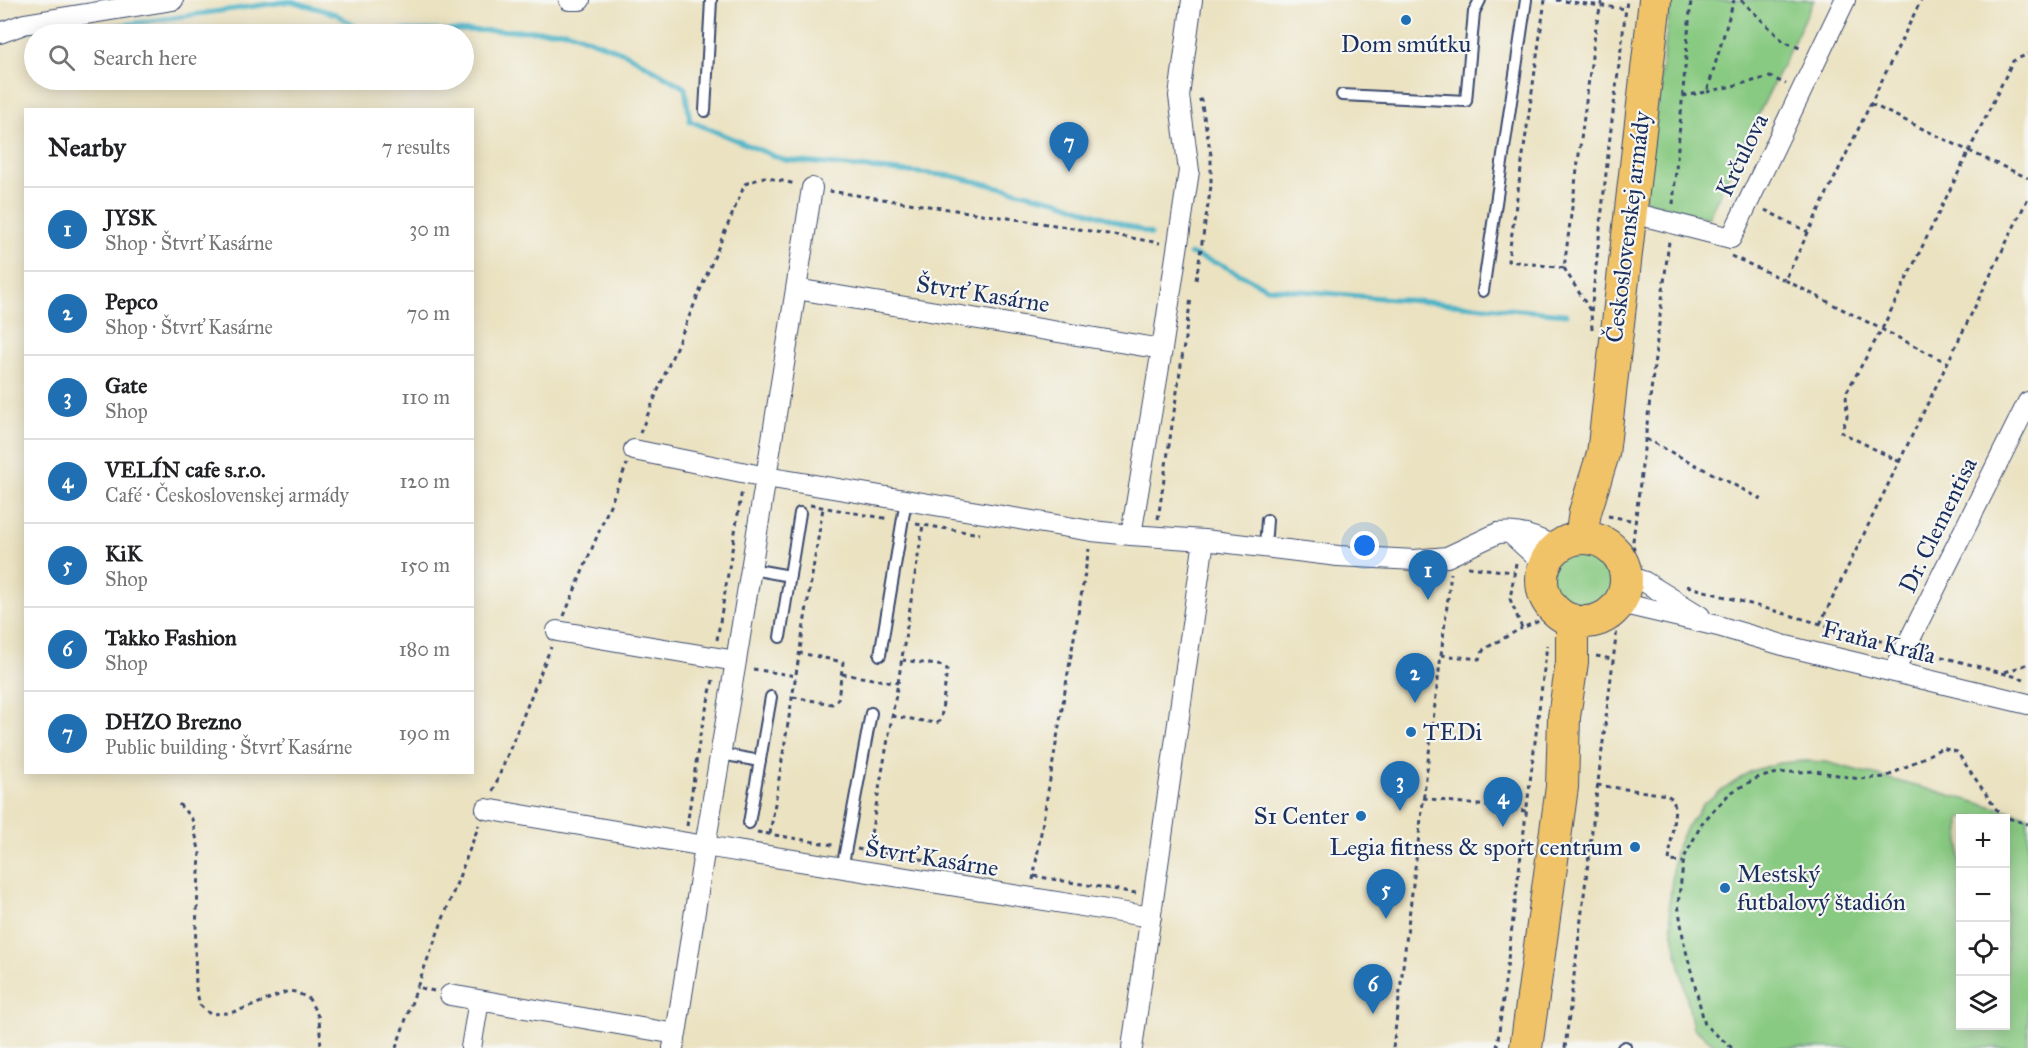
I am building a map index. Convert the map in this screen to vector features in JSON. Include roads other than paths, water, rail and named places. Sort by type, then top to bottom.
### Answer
[{"type":"main road","name":"Československej armády","points":[[1611,597],[1556,612],[1546,598],[1543,586],[1607,507],[1603,454],[1629,212],[1641,5]]},
{"type":"main road","points":[[1526,1048],[1562,787],[1564,717],[1572,662],[1611,597],[1625,567],[1619,555],[1580,542]]},
{"type":"street","points":[[0,33],[24,24],[172,0]]},
{"type":"street","points":[[569,0],[580,0]]},
{"type":"street","points":[[1131,535],[1189,171],[1179,96],[1192,0]]},
{"type":"street","name":"Krčulova","points":[[1629,212],[1731,238],[1845,0]]},
{"type":"street","points":[[450,995],[674,1041],[720,754],[741,665],[751,569],[812,188]]},
{"type":"street","name":"Štvrť Kasárne","points":[[796,289],[1162,349]]},
{"type":"street","name":"Dr. Clementisa","points":[[1894,671],[2028,402]]},
{"type":"street","points":[[634,450],[766,477],[1092,531],[1204,540],[1338,556],[1429,560],[1447,557],[1498,533],[1527,534],[1580,542]]},
{"type":"street","points":[[1132,1048],[1204,540]]},
{"type":"street","name":"Fraňa Kráľa","points":[[1611,597],[1645,582],[1718,626]]},
{"type":"street","name":"Fraňa Kráľa","points":[[1611,597],[1786,646],[2028,704]]},
{"type":"street","points":[[557,631],[741,665]]},
{"type":"street","name":"Štvrť Kasárne","points":[[486,809],[1030,900],[1151,917]]},
{"type":"street","points":[[471,1048],[479,1000]]},
{"type":"lane","points":[[705,111],[711,0]]},
{"type":"lane","points":[[1342,95],[1466,101],[1474,12],[1480,0]]},
{"type":"lane","points":[[1483,291],[1526,0]]},
{"type":"lane","points":[[880,655],[906,500]]},
{"type":"lane","points":[[780,637],[803,509]]},
{"type":"lane","points":[[1265,548],[1268,520]]},
{"type":"lane","points":[[751,569],[790,576]]},
{"type":"lane","points":[[750,827],[771,698]]},
{"type":"lane","points":[[842,869],[871,714]]},
{"type":"lane","points":[[720,754],[760,761]]},
{"type":"waterway","points":[[128,24],[291,1],[336,14],[352,24]]},
{"type":"waterway","points":[[474,31],[567,31],[627,54],[685,88],[690,121],[784,160],[952,176],[1059,201],[1151,234]]},
{"type":"waterway","points":[[1190,254],[1222,265],[1267,288],[1566,314]]},
{"type":"place","name":"Dom smútku","points":[[1406,20]]},
{"type":"place","name":"DHZO Brezno","points":[[1069,172]]},
{"type":"place","name":"JYSK","points":[[1428,600]]},
{"type":"place","name":"Pepco","points":[[1415,703]]},
{"type":"place","name":"TEDi","points":[[1411,732]]},
{"type":"place","name":"Gate","points":[[1400,811]]},
{"type":"place","name":"S1 Center","points":[[1361,816]]},
{"type":"place","name":"VELÍN cafe s.r.o.","points":[[1503,827]]},
{"type":"place","name":"Legia fitness & sport centrum","points":[[1635,847]]},
{"type":"place","name":"Mestský futbalový štadión","points":[[1725,888]]},
{"type":"place","name":"KiK","points":[[1386,919]]},
{"type":"place","name":"Takko Fashion","points":[[1373,1014]]}]
